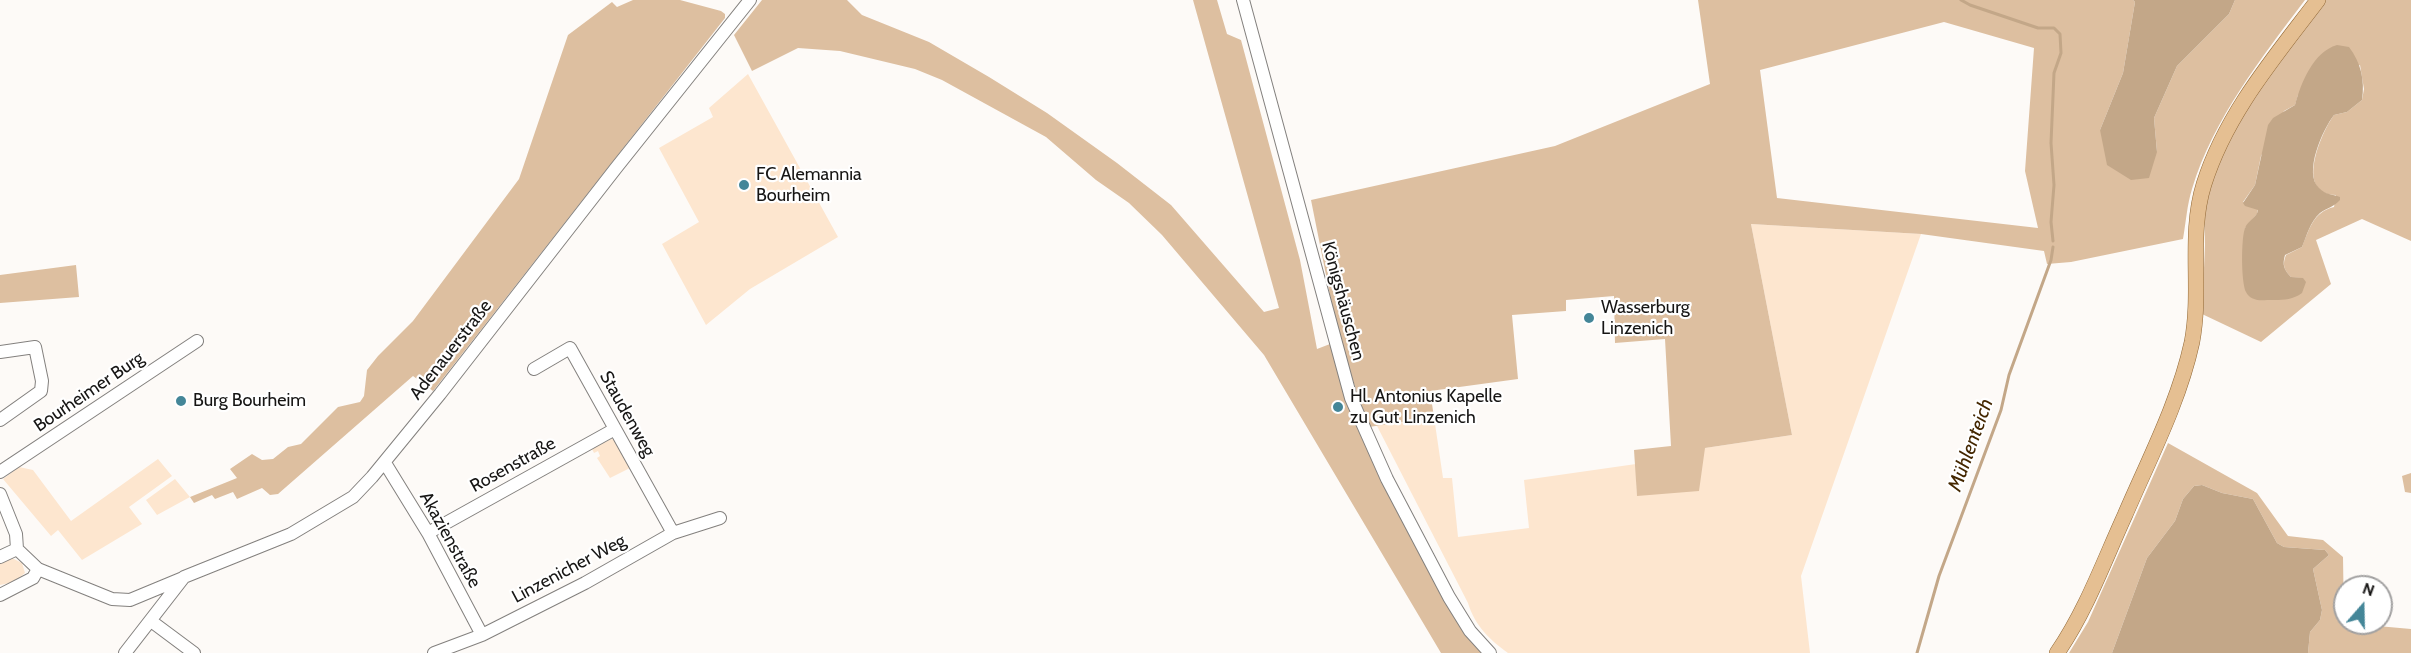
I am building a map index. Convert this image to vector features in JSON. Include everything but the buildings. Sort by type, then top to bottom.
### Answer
[{"type":"main road","points":[[2057,653],[2085,604],[2159,437],[2184,370],[2195,321],[2197,287],[2195,241],[2198,208],[2216,150],[2259,78],[2318,0]]},
{"type":"street","name":"Adenauerstraße","points":[[17,549],[38,568],[112,599],[130,600],[291,534],[353,496],[385,463],[750,0]]},
{"type":"street","name":"Königshäuschen","points":[[1243,0],[1351,398],[1387,479],[1449,597],[1470,631],[1490,653]]},
{"type":"street","name":"Bourheimer Burg","points":[[0,472],[197,341]]},
{"type":"street","points":[[0,351],[35,347],[42,381],[41,391],[0,420]]},
{"type":"street","name":"Staudenweg","points":[[534,369],[570,348],[673,533]]},
{"type":"street","name":"Rosenstraße","points":[[428,533],[615,429]]},
{"type":"street","name":"Akazienstraße","points":[[385,463],[428,533],[482,635]]},
{"type":"street","points":[[0,494],[16,534],[17,549],[0,557]]},
{"type":"street","name":"Linzenicher Weg","points":[[434,653],[482,635],[585,583],[673,533],[720,518]]},
{"type":"street","points":[[0,595],[33,578],[38,568]]},
{"type":"street","points":[[125,653],[184,577]]},
{"type":"street","points":[[151,621],[194,653]]},
{"type":"shaded area","points":[[633,0],[680,0],[721,11],[725,14],[725,18],[433,391],[413,376],[278,494],[270,495],[262,488],[237,499],[233,492],[215,499],[212,495],[194,503],[190,497],[237,478],[230,469],[252,454],[262,460],[273,459],[288,447],[301,444],[338,407],[360,402],[364,396],[367,370],[413,321],[519,179],[568,35],[612,2],[617,7]]},
{"type":"shaded area","points":[[762,0],[847,0],[862,15],[929,42],[1047,113],[1171,205],[1264,312],[1279,308],[1193,0],[1217,0],[1227,34],[1241,40],[1300,260],[1317,349],[1330,344],[1353,412],[1486,653],[1441,653],[1264,355],[1162,235],[1129,203],[1096,180],[1046,137],[942,80],[915,69],[840,51],[798,48],[752,71],[734,35]]},
{"type":"shaded area","points":[[1698,0],[2133,0],[2135,2],[2123,73],[2100,130],[2157,152],[2154,118],[2177,66],[2229,14],[2235,0],[2305,0],[2240,90],[2212,138],[2192,189],[2183,239],[2071,262],[2047,264],[2044,251],[1921,234],[1751,224],[1792,435],[1705,448],[1699,491],[1637,496],[1634,450],[1671,446],[1665,339],[1615,343],[1614,296],[1566,300],[1566,311],[1512,315],[1518,379],[1430,391],[1434,417],[1369,427],[1339,340],[1311,200],[1555,146],[1710,84]],"holes":[[[1944,22],[2034,48],[2025,171],[2038,228],[1777,198],[1760,70]]]},
{"type":"shaded area","points":[[2133,0],[2235,0],[2229,14],[2177,66],[2154,118],[2157,152],[2149,178],[2131,180],[2107,165],[2100,130],[2123,73],[2135,2]]},
{"type":"shaded area","points":[[2326,0],[2411,0],[2411,241],[2362,219],[2316,240],[2331,284],[2261,342],[2202,314],[2204,204],[2230,131],[2306,23]],"holes":[[[2360,65],[2364,89],[2362,100],[2347,112],[2334,115],[2318,148],[2313,174],[2316,185],[2323,192],[2336,195],[2334,207],[2316,217],[2302,247],[2286,255],[2284,267],[2287,272],[2291,277],[2302,278],[2243,275],[2245,228],[2257,214],[2258,209],[2243,202],[2255,185],[2261,156],[2284,111],[2295,105],[2298,95]]]},
{"type":"shaded area","points":[[2337,45],[2349,47],[2357,59],[2363,86],[2362,100],[2347,112],[2334,115],[2320,140],[2313,172],[2319,188],[2340,197],[2340,200],[2320,213],[2314,220],[2302,247],[2285,255],[2284,267],[2287,272],[2291,277],[2303,278],[2306,282],[2302,293],[2285,300],[2255,299],[2248,295],[2244,287],[2242,250],[2245,228],[2258,210],[2245,206],[2243,203],[2255,185],[2268,125],[2273,118],[2295,105],[2309,69],[2321,54]]},
{"type":"shaded area","name":"FC Alemannia Bourheim","points":[[748,74],[838,237],[750,289],[706,325],[662,244],[699,222],[659,148],[713,117],[709,108]]},
{"type":"shaded area","points":[[1751,224],[1921,234],[1801,576],[1810,653],[1508,653],[1489,638],[1479,626],[1376,424],[1434,417],[1443,478],[1452,478],[1458,537],[1529,528],[1524,480],[1636,464],[1637,496],[1705,448],[1792,435]]},
{"type":"shaded area","points":[[76,265],[79,297],[0,303],[0,275]]},
{"type":"shaded area","points":[[611,439],[616,440],[630,468],[610,478],[597,458],[600,456],[598,451],[594,453],[592,449]]},
{"type":"shaded area","points":[[2168,443],[2257,493],[2288,536],[2323,540],[2343,557],[2343,575],[2333,575],[2333,635],[2393,635],[2393,627],[2411,629],[2411,653],[2308,653],[2310,632],[2320,620],[2322,610],[2313,569],[2329,555],[2325,550],[2284,547],[2277,543],[2253,499],[2222,493],[2202,485],[2194,486],[2183,499],[2175,521],[2147,558],[2112,653],[2069,653],[2088,622]]},
{"type":"shaded area","points":[[158,459],[172,476],[129,507],[142,524],[82,560],[58,530],[51,536],[3,479],[19,467],[33,470],[71,521]]},
{"type":"shaded area","points":[[2411,473],[2411,493],[2405,492],[2402,476]]},
{"type":"shaded area","points":[[175,479],[190,497],[157,515],[146,500]]},
{"type":"shaded area","points":[[2202,485],[2222,493],[2253,499],[2277,543],[2284,547],[2325,550],[2329,555],[2313,569],[2322,610],[2320,620],[2310,632],[2308,653],[2112,653],[2147,558],[2175,521],[2183,499],[2194,486]]},
{"type":"shaded area","points":[[10,557],[22,563],[25,573],[14,582],[0,585],[0,562]]},
{"type":"waterway","name":"Mühlenteich","points":[[1961,0],[2038,28],[2054,28],[2060,34],[2061,53],[2054,73],[2051,143],[2054,185],[2051,222],[2053,241]]},
{"type":"waterway","name":"Mühlenteich","points":[[1917,653],[1939,576],[2001,410],[2009,375],[2051,260],[2053,247]]},
{"type":"place","name":"FC Alemannia Bourheim","points":[[744,185]]},
{"type":"place","name":"Wasserburg Linzenich","points":[[1589,318]]},
{"type":"place","name":"Burg Bourheim","points":[[181,401]]},
{"type":"place","name":"Hl. Antonius Kapelle zu Gut Linzenich","points":[[1338,407]]}]
